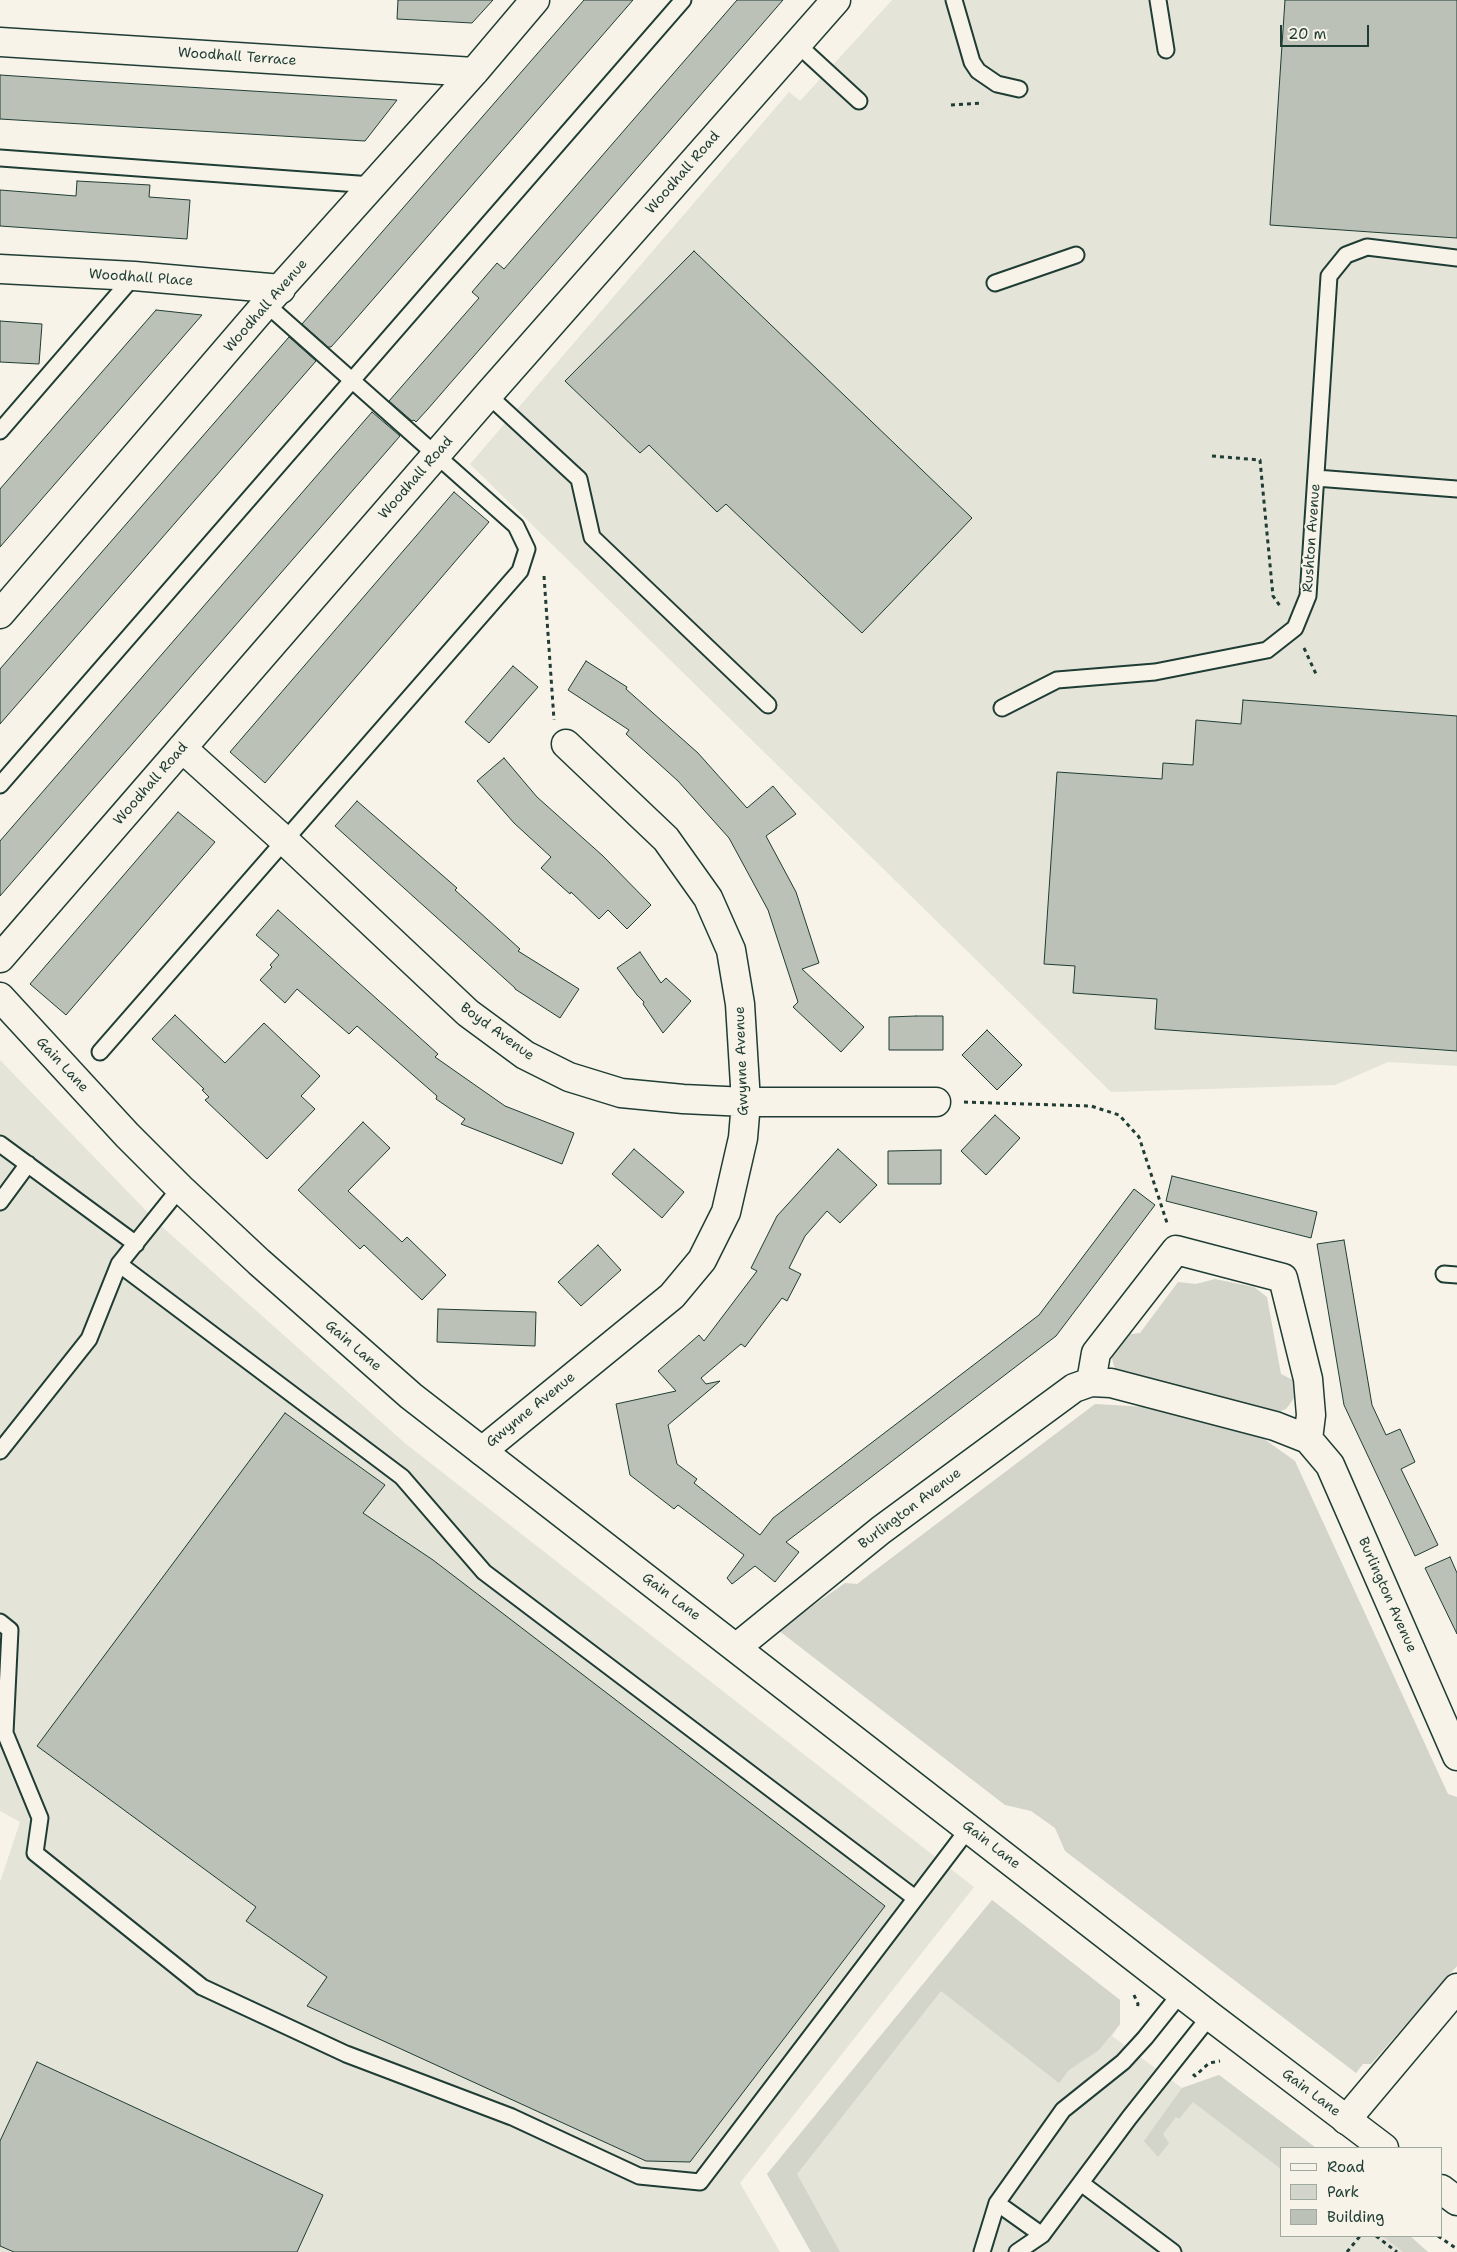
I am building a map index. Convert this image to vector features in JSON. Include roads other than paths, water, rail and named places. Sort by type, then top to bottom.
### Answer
[{"type":"street","name":"Woodhall Avenue","points":[[0,614],[274,296],[474,72],[535,0]]},
{"type":"street","name":"Woodhall Road","points":[[0,958],[436,454],[836,0]]},
{"type":"street","name":"Woodhall Terrace","points":[[0,42],[474,72]]},
{"type":"street","name":"Woodhall Place","points":[[0,269],[134,276],[274,296]]},
{"type":"street","name":"Gwynne Avenue","points":[[482,1451],[672,1296],[702,1260],[726,1212],[743,1138],[746,1102],[740,1004],[731,950],[708,898],[666,840],[566,744]]},
{"type":"street","name":"Boyd Avenue","points":[[182,748],[284,840],[468,1013],[525,1055],[569,1077],[621,1093],[684,1099],[746,1102],[936,1102]]},
{"type":"street","name":"Gain Lane","points":[[0,997],[121,1128],[180,1188],[343,1338],[411,1396],[737,1647],[1180,1993],[1383,2147]]},
{"type":"street","points":[[1091,1382],[1096,1353],[1176,1250],[1283,1278],[1308,1380],[1311,1415],[1308,1439]]},
{"type":"street","name":"Burlington Avenue","points":[[737,1647],[881,1530],[1074,1388],[1091,1382],[1110,1383],[1275,1426],[1308,1439],[1330,1466],[1457,1756]]},
{"type":"street","points":[[1346,2120],[1457,1988]]},
{"type":"street","points":[[1442,2190],[1457,2201]]},
{"type":"lane","points":[[0,785],[683,0]]},
{"type":"lane","points":[[954,0],[972,62],[978,71],[997,84],[1019,89]]},
{"type":"lane","points":[[1158,0],[1166,50]]},
{"type":"lane","points":[[797,44],[859,101]]},
{"type":"lane","points":[[0,158],[372,184]]},
{"type":"lane","name":"Rushton Avenue","points":[[1002,708],[1057,680],[1155,672],[1267,650],[1295,628],[1308,596],[1330,276],[1346,255],[1367,247],[1457,258]]},
{"type":"lane","points":[[995,284],[1076,255]]},
{"type":"lane","points":[[0,431],[134,276]]},
{"type":"lane","points":[[100,1052],[520,571],[527,549],[516,526],[353,380],[274,296]]},
{"type":"lane","points":[[488,395],[579,479],[592,537],[768,706]]},
{"type":"lane","points":[[1316,478],[1457,489]]},
{"type":"lane","points":[[0,1144],[136,1244]]},
{"type":"lane","points":[[0,1202],[28,1164]]},
{"type":"lane","points":[[0,1451],[89,1340],[119,1264],[180,1188]]},
{"type":"lane","points":[[119,1264],[402,1477],[484,1572],[915,1898]]},
{"type":"lane","points":[[0,1622],[10,1630],[5,1733],[40,1818],[35,1853],[202,1987],[346,2054],[512,2117],[639,2176],[700,2182],[969,1828]]},
{"type":"lane","points":[[982,2252],[997,2203],[1063,2110],[1123,2062],[1145,2038],[1180,1993]]},
{"type":"lane","points":[[1017,2252],[1042,2235],[1129,2118],[1210,2016]]},
{"type":"lane","points":[[1082,2183],[1173,2252]]},
{"type":"lane","points":[[997,2203],[1042,2235]]}]
